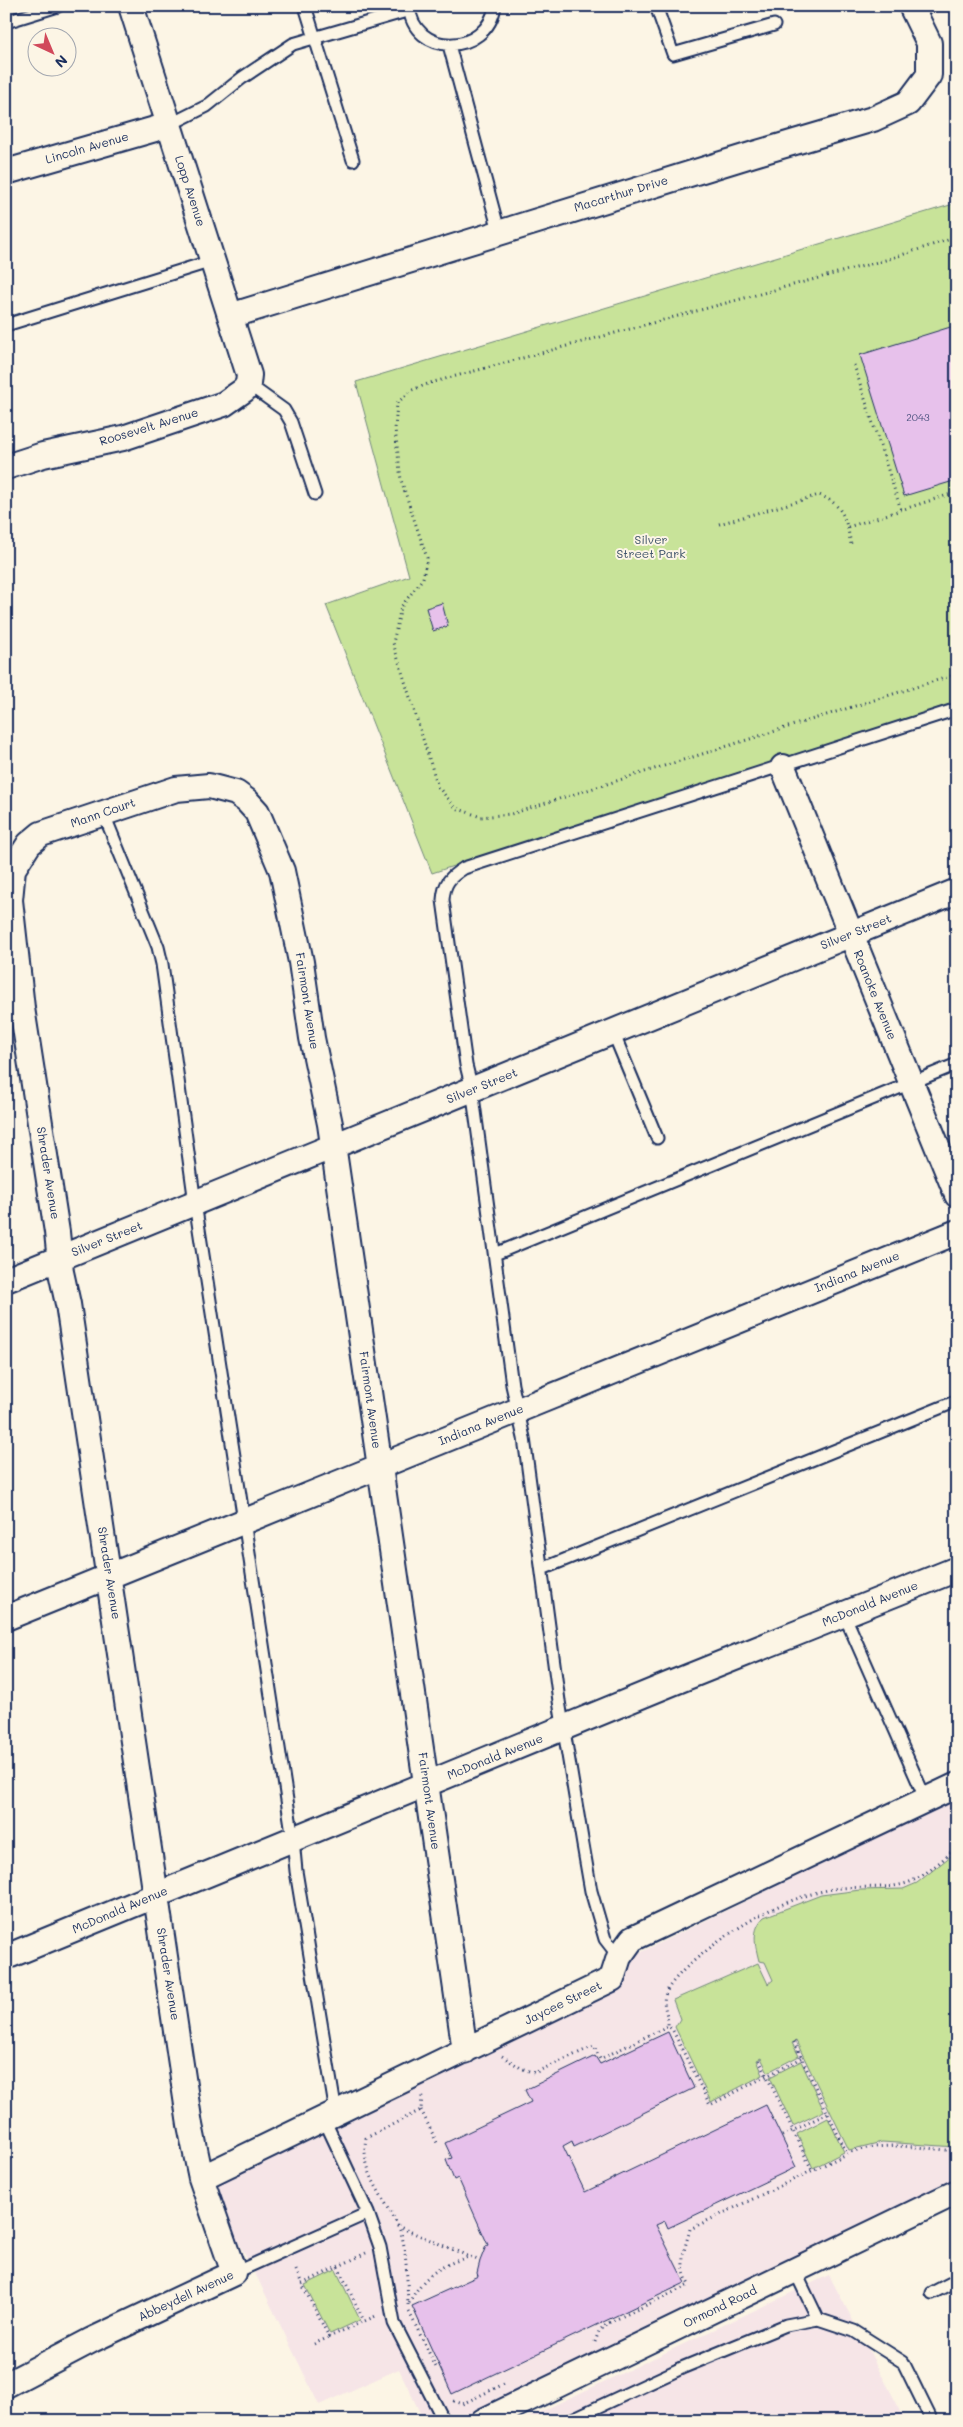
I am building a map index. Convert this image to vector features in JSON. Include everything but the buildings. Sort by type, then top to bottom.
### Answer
[{"type":"street","name":"Lopp Avenue","points":[[131,6],[230,316],[248,380]]},
{"type":"street","name":"Macarthur Drive","points":[[230,316],[500,232],[873,120],[908,103],[929,75],[929,43],[911,6]]},
{"type":"street","name":"Lincoln Avenue","points":[[6,172],[169,125]]},
{"type":"street","name":"Roosevelt Avenue","points":[[6,466],[43,455],[123,438],[224,404],[244,390],[248,380]]},
{"type":"street","name":"Roanoke Avenue","points":[[783,767],[957,1195]]},
{"type":"street","name":"Mann Court","points":[[13,869],[29,844],[41,834],[176,789],[209,786]]},
{"type":"street","name":"Fairmont Avenue","points":[[209,786],[236,793],[257,812],[277,854],[294,924],[312,1038],[333,1148],[465,2051]]},
{"type":"street","name":"Shrader Avenue","points":[[13,869],[10,900],[15,947],[190,2125],[201,2178],[234,2274]]},
{"type":"street","name":"Silver Street","points":[[6,1280],[333,1148],[957,891]]},
{"type":"street","name":"Indiana Avenue","points":[[6,1618],[957,1232]]},
{"type":"street","name":"McDonald Avenue","points":[[6,1957],[156,1894],[957,1569]]},
{"type":"street","points":[[626,1948],[957,1785]]},
{"type":"street","name":"Jaycee Street","points":[[201,2178],[612,1979],[626,1948]]},
{"type":"street","name":"Ormond Road","points":[[483,2421],[957,2192]]},
{"type":"street","name":"Abbeydell Avenue","points":[[6,2385],[92,2340],[234,2274]]},
{"type":"lane","points":[[6,22],[58,6]]},
{"type":"lane","points":[[305,6],[352,160]]},
{"type":"lane","points":[[169,125],[208,106],[242,78],[293,44],[410,8],[414,23],[423,34],[435,42],[449,45],[463,44],[476,38],[487,28],[494,16],[495,6]]},
{"type":"lane","points":[[656,6],[672,54],[774,25]]},
{"type":"lane","points":[[449,45],[500,232]]},
{"type":"lane","points":[[6,325],[212,261]]},
{"type":"lane","points":[[248,380],[284,410],[291,422],[315,494]]},
{"type":"lane","points":[[626,1948],[605,1939],[591,1891],[564,1729],[524,1438],[512,1385],[472,1090],[466,1065],[443,900],[444,888],[450,877],[464,868],[783,767],[957,709]]},
{"type":"lane","points":[[103,812],[158,948],[195,1203],[293,1839],[297,1881],[330,2116],[380,2247],[394,2323],[444,2421]]},
{"type":"lane","points":[[613,1032],[657,1138]]},
{"type":"lane","points":[[495,1254],[957,1064]]},
{"type":"lane","points":[[542,1570],[957,1401]]},
{"type":"lane","points":[[844,1614],[926,1800]]},
{"type":"lane","name":"Abbeydell Avenue","points":[[234,2274],[368,2213]]},
{"type":"lane","points":[[795,2271],[818,2319]]},
{"type":"lane","points":[[932,2293],[957,2280]]},
{"type":"lane","points":[[568,2421],[701,2360],[786,2325],[818,2319],[854,2331],[903,2362],[932,2421]]},
{"type":"path","points":[[957,237],[889,259],[430,383],[412,390],[398,403],[395,429],[401,480],[427,558],[423,578],[401,607],[393,643],[438,787],[456,808],[481,817],[511,814],[957,674]]},
{"type":"path","points":[[854,365],[901,510]]},
{"type":"path","points":[[848,527],[957,492]]},
{"type":"path","points":[[719,524],[819,495],[832,499],[840,508],[848,527],[851,544]]},
{"type":"path","points":[[802,2058],[710,2105],[672,2029],[668,2026],[664,1997],[678,1975],[690,1963],[754,1918],[807,1895],[852,1886],[894,1886],[912,1881],[938,1863],[957,1846]]},
{"type":"path","points":[[499,2053],[520,2068],[534,2073],[594,2046],[600,2058],[668,2026]]},
{"type":"path","points":[[794,2042],[847,2154]]},
{"type":"path","points":[[759,2060],[812,2170]]},
{"type":"path","points":[[422,2093],[421,2110],[438,2145]]},
{"type":"path","points":[[421,2110],[366,2138],[363,2152],[368,2168],[402,2236],[408,2310],[438,2372]]},
{"type":"path","points":[[782,2136],[828,2114]]},
{"type":"path","points":[[593,2350],[599,2332],[606,2324],[689,2285],[682,2270],[681,2260],[690,2229],[847,2154],[878,2145],[957,2151]]},
{"type":"path","points":[[397,2226],[480,2261]]},
{"type":"path","points":[[302,2284],[402,2236]]},
{"type":"path","points":[[314,2344],[408,2303],[427,2276],[441,2266],[470,2257]]},
{"type":"path","points":[[338,2267],[364,2321]]},
{"type":"path","points":[[296,2270],[329,2337]]},
{"type":"path","points":[[451,2398],[454,2403],[462,2404],[504,2384]]},
{"type":"shaded area","points":[[957,1798],[957,2182],[683,2317],[464,2421],[424,2421],[399,2369],[319,2405],[258,2279],[198,2168]]},
{"type":"shaded area","points":[[829,2275],[906,2421],[521,2421]]},
{"type":"green space","name":"Silver Street Park","points":[[957,203],[957,702],[432,873],[326,605],[409,576],[356,382]]},
{"type":"green space","points":[[957,1851],[957,2147],[882,2142],[849,2150],[796,2041],[792,2043],[799,2056],[768,2072],[761,2058],[757,2060],[763,2075],[711,2102],[675,2027],[680,2019],[673,2000],[758,1963],[768,1984],[773,1980],[765,1962],[759,1961],[755,1943],[757,1927],[764,1917],[821,1895],[860,1890],[903,1889],[917,1883]]},
{"type":"green space","points":[[801,2061],[824,2111],[793,2126],[770,2077]]},
{"type":"green space","points":[[828,2118],[844,2152],[813,2168],[797,2134]]},
{"type":"green space","points":[[336,2270],[360,2320],[330,2334],[305,2285]]}]
